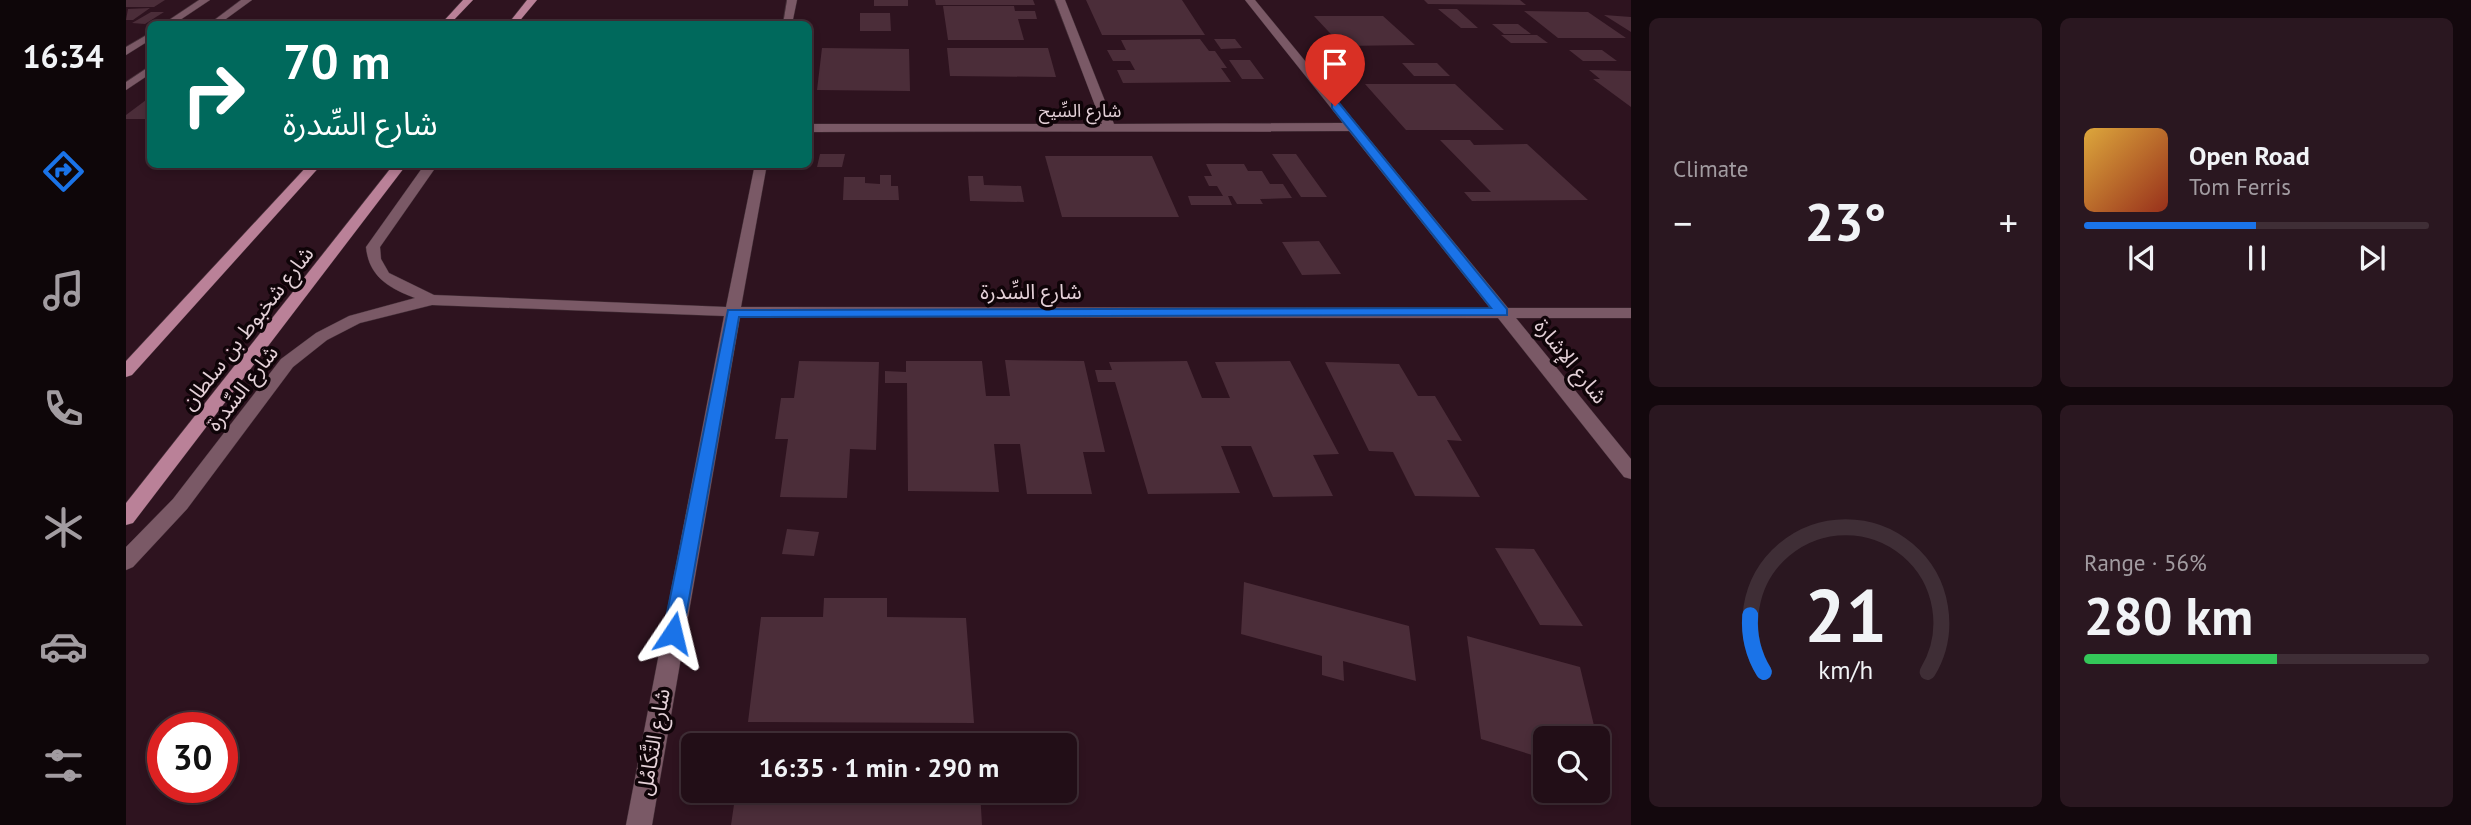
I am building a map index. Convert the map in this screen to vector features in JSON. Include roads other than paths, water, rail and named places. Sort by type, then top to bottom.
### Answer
[{"type":"main road","points":[[448,21],[468,0]]},
{"type":"main road","points":[[514,21],[532,0]]},
{"type":"main road","points":[[126,370],[312,168]]},
{"type":"main road","name":"شارع شخبوط بن سلطان","points":[[126,517],[398,168]]},
{"type":"street","points":[[173,21],[205,0]]},
{"type":"street","points":[[217,21],[247,0]]},
{"type":"street","points":[[789,21],[793,0]]},
{"type":"street","points":[[1060,0],[1109,127]]},
{"type":"street","name":"شارع الإشارة","points":[[1250,0],[1631,472]]},
{"type":"street","points":[[126,52],[147,38]]},
{"type":"street","points":[[126,87],[147,71]]},
{"type":"street","name":"شارع السِّيح","points":[[812,128],[1352,127]]},
{"type":"street","name":"شارع السِّدرة","points":[[429,168],[373,247],[373,261],[379,273],[392,283],[432,300]]},
{"type":"street","name":"شارع التَّكَامُل","points":[[639,825],[682,578],[760,168]]},
{"type":"street","name":"شارع السِّدرة","points":[[126,561],[180,504],[287,363],[307,346],[355,318],[382,308],[432,300],[733,313],[1631,313]]}]
